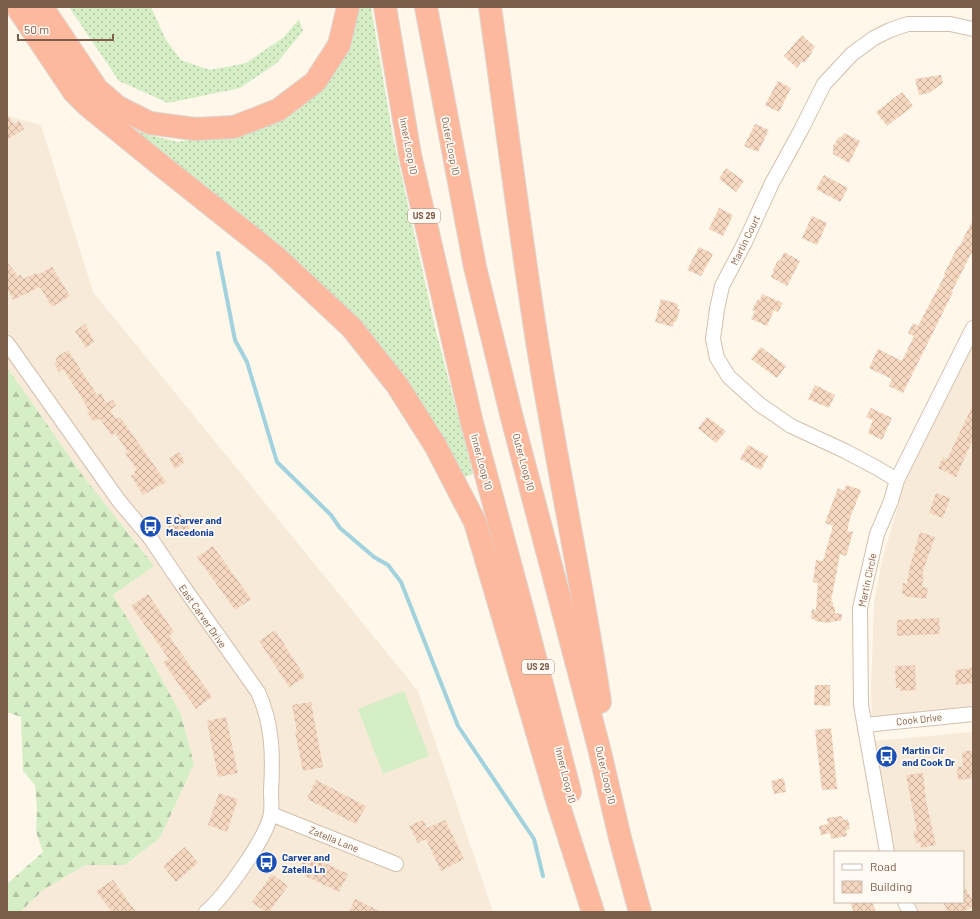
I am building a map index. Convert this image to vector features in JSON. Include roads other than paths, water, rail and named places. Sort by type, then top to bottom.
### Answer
[{"type":"highway","points":[[17,7],[74,92],[88,106],[276,256],[352,328],[397,385],[435,445],[476,522],[558,800],[593,912]]},
{"type":"highway","points":[[42,7],[97,89],[118,107],[150,123],[195,129],[234,127],[278,110],[315,82],[339,45],[348,7]]},
{"type":"highway","name":"Inner Loop 10","points":[[385,7],[410,155],[472,423],[567,778],[598,912]]},
{"type":"highway","name":"Outer Loop 10","points":[[426,7],[474,267],[640,912]]},
{"type":"highway","points":[[490,7],[538,346],[563,496],[591,642],[620,838]]},
{"type":"street","name":"Martin Court","points":[[897,480],[845,451],[792,426],[759,404],[729,377],[717,358],[713,339],[717,309],[722,286],[745,242],[772,183],[802,130],[824,84],[852,54],[874,38],[890,30],[908,24],[950,24],[973,29]]},
{"type":"street","name":"Martin Circle","points":[[887,851],[861,704],[860,608],[877,534],[891,501],[897,480],[973,328]]},
{"type":"street","name":"East Carver Drive","points":[[7,343],[119,501],[151,539],[258,692],[265,708],[272,751],[271,814],[264,834],[247,862],[214,905],[206,912]]},
{"type":"street","name":"Cook Drive","points":[[865,725],[973,714]]},
{"type":"street","name":"Zatella Lane","points":[[271,814],[396,864]]},
{"type":"street","points":[[906,903],[910,912]]},
{"type":"waterway","points":[[218,253],[235,340],[247,362],[277,462],[331,515],[340,528],[374,557],[388,565],[401,582],[458,726],[534,839],[543,876]]},
{"type":"place","name":"E Carver and Macedonia","points":[[150,526]]},
{"type":"place","name":"Martin Cir and Cook Dr","points":[[886,756]]},
{"type":"place","name":"Carver and Zatella Ln","points":[[267,863]]}]
